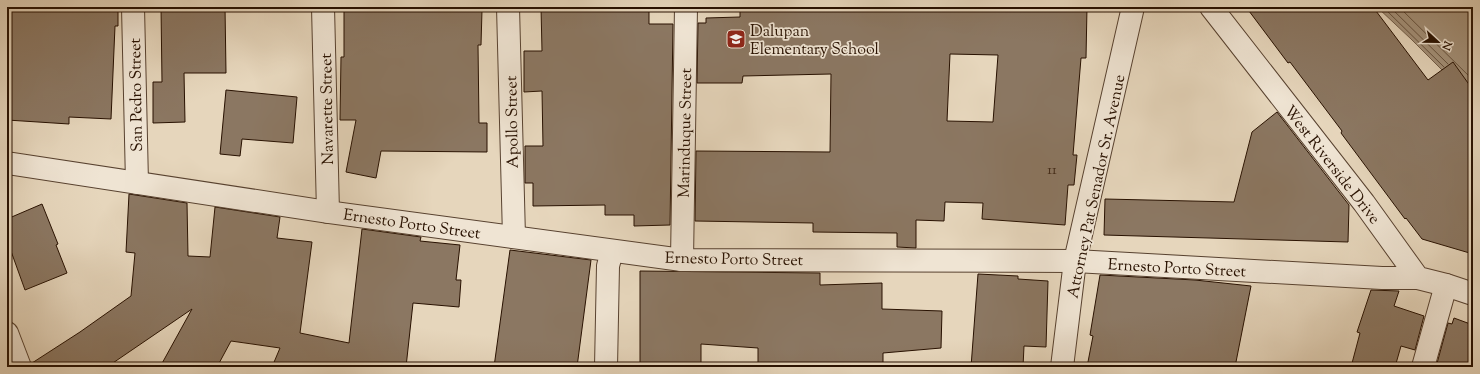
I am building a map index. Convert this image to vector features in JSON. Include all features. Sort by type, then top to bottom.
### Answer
[{"type":"street","name":"San Pedro Street","points":[[133,7],[137,183]]},
{"type":"street","name":"Navarette Street","points":[[323,7],[328,212]]},
{"type":"street","name":"Apollo Street","points":[[508,7],[514,237]]},
{"type":"street","name":"Marinduque Street","points":[[682,260],[686,7]]},
{"type":"street","name":"Attorney Pat Senador Sr. Avenue","points":[[1062,367],[1076,262],[1133,7]]},
{"type":"street","name":"West Riverside Drive","points":[[1211,7],[1364,203],[1418,278]]},
{"type":"street","name":"Ernesto Porto Street","points":[[7,163],[328,212],[682,260],[1076,262],[1382,278],[1418,278]]},
{"type":"street","points":[[606,367],[608,266],[612,251]]},
{"type":"street","points":[[1418,278],[1473,294]]},
{"type":"street","points":[[1423,367],[1446,285]]},
{"type":"street","points":[[7,333],[20,367]]},
{"type":"water","points":[[1377,7],[1473,7],[1473,101],[1411,39]]},
{"type":"building","points":[[7,7],[118,7],[118,26],[115,26],[111,119],[69,117],[69,124],[7,120]]},
{"type":"building","points":[[161,7],[225,7],[226,73],[184,73],[185,122],[153,123],[153,82],[162,82]]},
{"type":"building","points":[[413,7],[413,10],[482,10],[481,45],[478,45],[479,123],[487,123],[487,152],[381,151],[376,178],[346,172],[356,120],[340,120],[341,57],[344,57],[344,8]]},
{"type":"building","points":[[541,7],[649,7],[649,24],[673,24],[670,225],[634,226],[634,215],[605,215],[605,205],[533,206],[533,183],[525,183],[525,146],[543,146],[542,91],[524,92],[524,51],[542,51]]},
{"type":"building","points":[[740,7],[1087,7],[1086,58],[1081,58],[1073,155],[1077,155],[1074,185],[1068,185],[1065,225],[982,219],[983,203],[945,202],[944,221],[916,220],[916,248],[897,247],[897,233],[813,232],[813,223],[695,221],[696,151],[830,152],[831,74],[743,76],[742,83],[697,83],[698,23],[706,23],[706,18],[740,17]],"holes":[[[950,54],[998,55],[993,122],[947,121]]]},
{"type":"building","points":[[1246,7],[1373,7],[1428,80],[1453,62],[1473,90],[1473,254],[1422,239],[1406,218],[1405,219],[1290,62],[1288,63]]},
{"type":"building","points":[[226,90],[297,97],[293,143],[242,139],[240,156],[220,154]]},
{"type":"building","points":[[1277,112],[1349,205],[1348,242],[1104,235],[1105,199],[1234,202],[1252,132]]},
{"type":"building","points":[[129,194],[187,203],[188,256],[210,257],[215,207],[280,217],[277,238],[312,242],[300,333],[349,343],[362,229],[421,237],[420,241],[460,245],[456,280],[461,280],[459,307],[413,303],[406,367],[272,367],[280,348],[231,341],[217,367],[160,367],[192,309],[107,367],[32,367],[32,363],[80,332],[131,296],[135,253],[126,252]]},
{"type":"building","points":[[42,204],[58,244],[56,245],[67,273],[25,290],[7,240],[7,219]]},
{"type":"building","points":[[510,250],[591,260],[577,367],[494,367]]},
{"type":"building","points":[[640,271],[820,273],[820,285],[882,283],[882,309],[942,311],[941,348],[883,353],[883,367],[758,367],[758,348],[701,344],[701,367],[640,367]]},
{"type":"building","points":[[978,274],[1018,276],[1018,279],[1048,281],[1046,347],[1024,346],[1023,367],[971,367]]},
{"type":"building","points":[[1100,275],[1195,280],[1251,286],[1235,367],[1087,367],[1093,336],[1090,335]]},
{"type":"building","points":[[1371,290],[1399,291],[1394,306],[1424,316],[1415,350],[1401,346],[1395,367],[1351,367],[1360,333],[1357,332]]},
{"type":"building","points":[[1454,318],[1473,325],[1473,367],[1436,367],[1448,323],[1452,324]]},
{"type":"place","name":"Dalupan Elementary School","points":[[736,39]]}]
